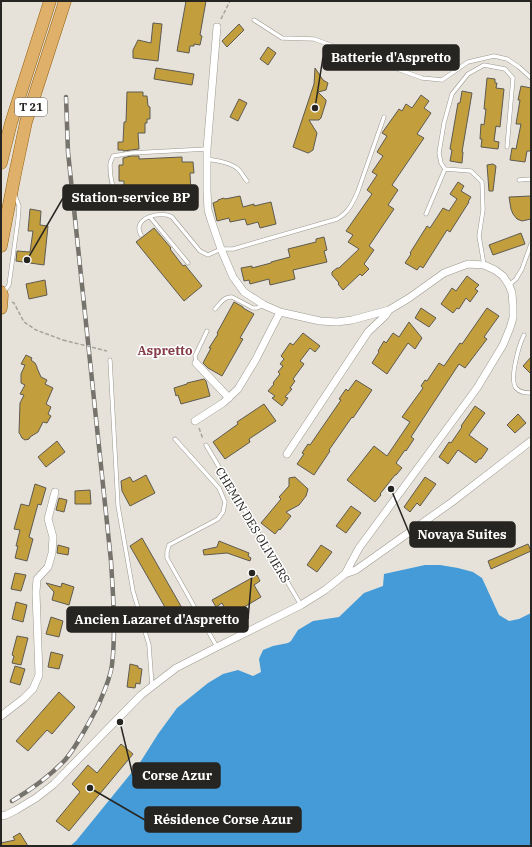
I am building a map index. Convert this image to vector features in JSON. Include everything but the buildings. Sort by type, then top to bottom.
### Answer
[{"type":"main road","name":"T 21","points":[[1,163],[11,123],[50,1]]},
{"type":"main road","name":"T 21","points":[[1,246],[26,122],[65,1]]},
{"type":"main road","points":[[1,308],[2,293]]},
{"type":"street","points":[[217,27],[207,149],[208,210],[221,250],[233,277],[244,292],[264,305],[280,312],[320,321],[337,322],[352,320],[389,310],[409,298],[444,272],[468,264],[484,265],[495,270],[503,276],[512,293],[512,318],[510,328],[503,345],[477,388],[359,548],[345,574]]},
{"type":"street","points":[[287,454],[368,332],[386,315],[389,310]]},
{"type":"street","points":[[195,421],[229,398],[238,389],[280,312]]},
{"type":"street","points":[[196,363],[229,398]]},
{"type":"street","points":[[1,816],[16,810],[36,798],[54,784],[141,695],[176,668],[301,604],[325,590],[345,574],[356,570],[452,502],[531,441]]},
{"type":"street","points":[[1,716],[33,689],[38,675],[37,579],[48,567],[52,553],[53,538],[48,519],[55,492]]},
{"type":"lane","points":[[254,20],[282,38],[314,39],[422,78],[442,80],[468,62],[494,56],[507,59],[531,78]]},
{"type":"lane","points":[[445,169],[441,163],[439,153],[444,123],[452,94],[468,74],[484,65],[505,69],[513,78],[507,147]]},
{"type":"lane","points":[[141,236],[138,226],[141,222],[150,217],[168,215],[172,217],[200,251],[208,254],[221,250],[233,249],[337,219],[343,216],[348,210],[358,191],[384,116]]},
{"type":"lane","points":[[134,192],[123,193],[114,189],[112,185],[110,165],[113,156],[131,152],[207,149]]},
{"type":"lane","points":[[207,159],[224,162],[231,165],[239,170],[247,181]]},
{"type":"lane","points":[[426,214],[445,169]]},
{"type":"lane","points":[[445,169],[471,171],[482,182],[483,210],[479,236],[484,265]]},
{"type":"lane","points":[[519,180],[531,179]]},
{"type":"lane","points":[[2,293],[9,285],[18,220],[19,206],[13,189]]},
{"type":"lane","points":[[150,217],[188,263]]},
{"type":"lane","points":[[509,285],[516,279],[522,269],[531,244]]},
{"type":"lane","points":[[215,309],[228,296],[253,308],[258,308],[264,305]]},
{"type":"lane","points":[[196,363],[195,356],[207,331]]},
{"type":"lane","points":[[524,335],[520,344],[516,362],[514,384],[520,392],[531,393]]},
{"type":"lane","points":[[110,360],[118,506],[133,591],[149,645],[152,687]]},
{"type":"lane","points":[[175,439],[219,488],[225,502],[223,512],[218,519],[169,545],[167,552],[167,558],[217,647]]},
{"type":"lane","name":"CHEMIN DES OLIVIERS","points":[[206,445],[301,604]]},
{"type":"path","points":[[217,27],[229,2]]},
{"type":"path","points":[[2,293],[14,303],[24,322],[36,330],[63,340],[107,351]]},
{"type":"path","points":[[195,421],[206,445]]},
{"type":"water","points":[[425,565],[440,565],[458,568],[473,572],[482,578],[499,615],[509,621],[519,619],[531,613],[531,846],[70,846],[76,841],[141,761],[177,708],[208,683],[223,674],[238,670],[253,676],[261,672],[259,659],[263,650],[288,643],[298,630],[313,621],[339,617],[364,593],[383,586],[384,574]]},
{"type":"railway","points":[[12,801],[47,777],[65,760],[74,748],[97,708],[108,682],[112,665],[114,639],[111,561],[68,152],[66,97]]},
{"type":"place","name":"Batterie d'Aspretto","points":[[315,108]]},
{"type":"place","name":"Station-service BP","points":[[27,260]]},
{"type":"place","name":"Novaya Suites","points":[[391,489]]},
{"type":"place","name":"Ancien Lazaret d'Aspretto","points":[[252,573]]},
{"type":"place","name":"Corse Azur","points":[[120,722]]},
{"type":"place","name":"Résidence Corse Azur","points":[[90,788]]},
{"type":"district","name":"Aspretto","points":[[165,350]]}]
